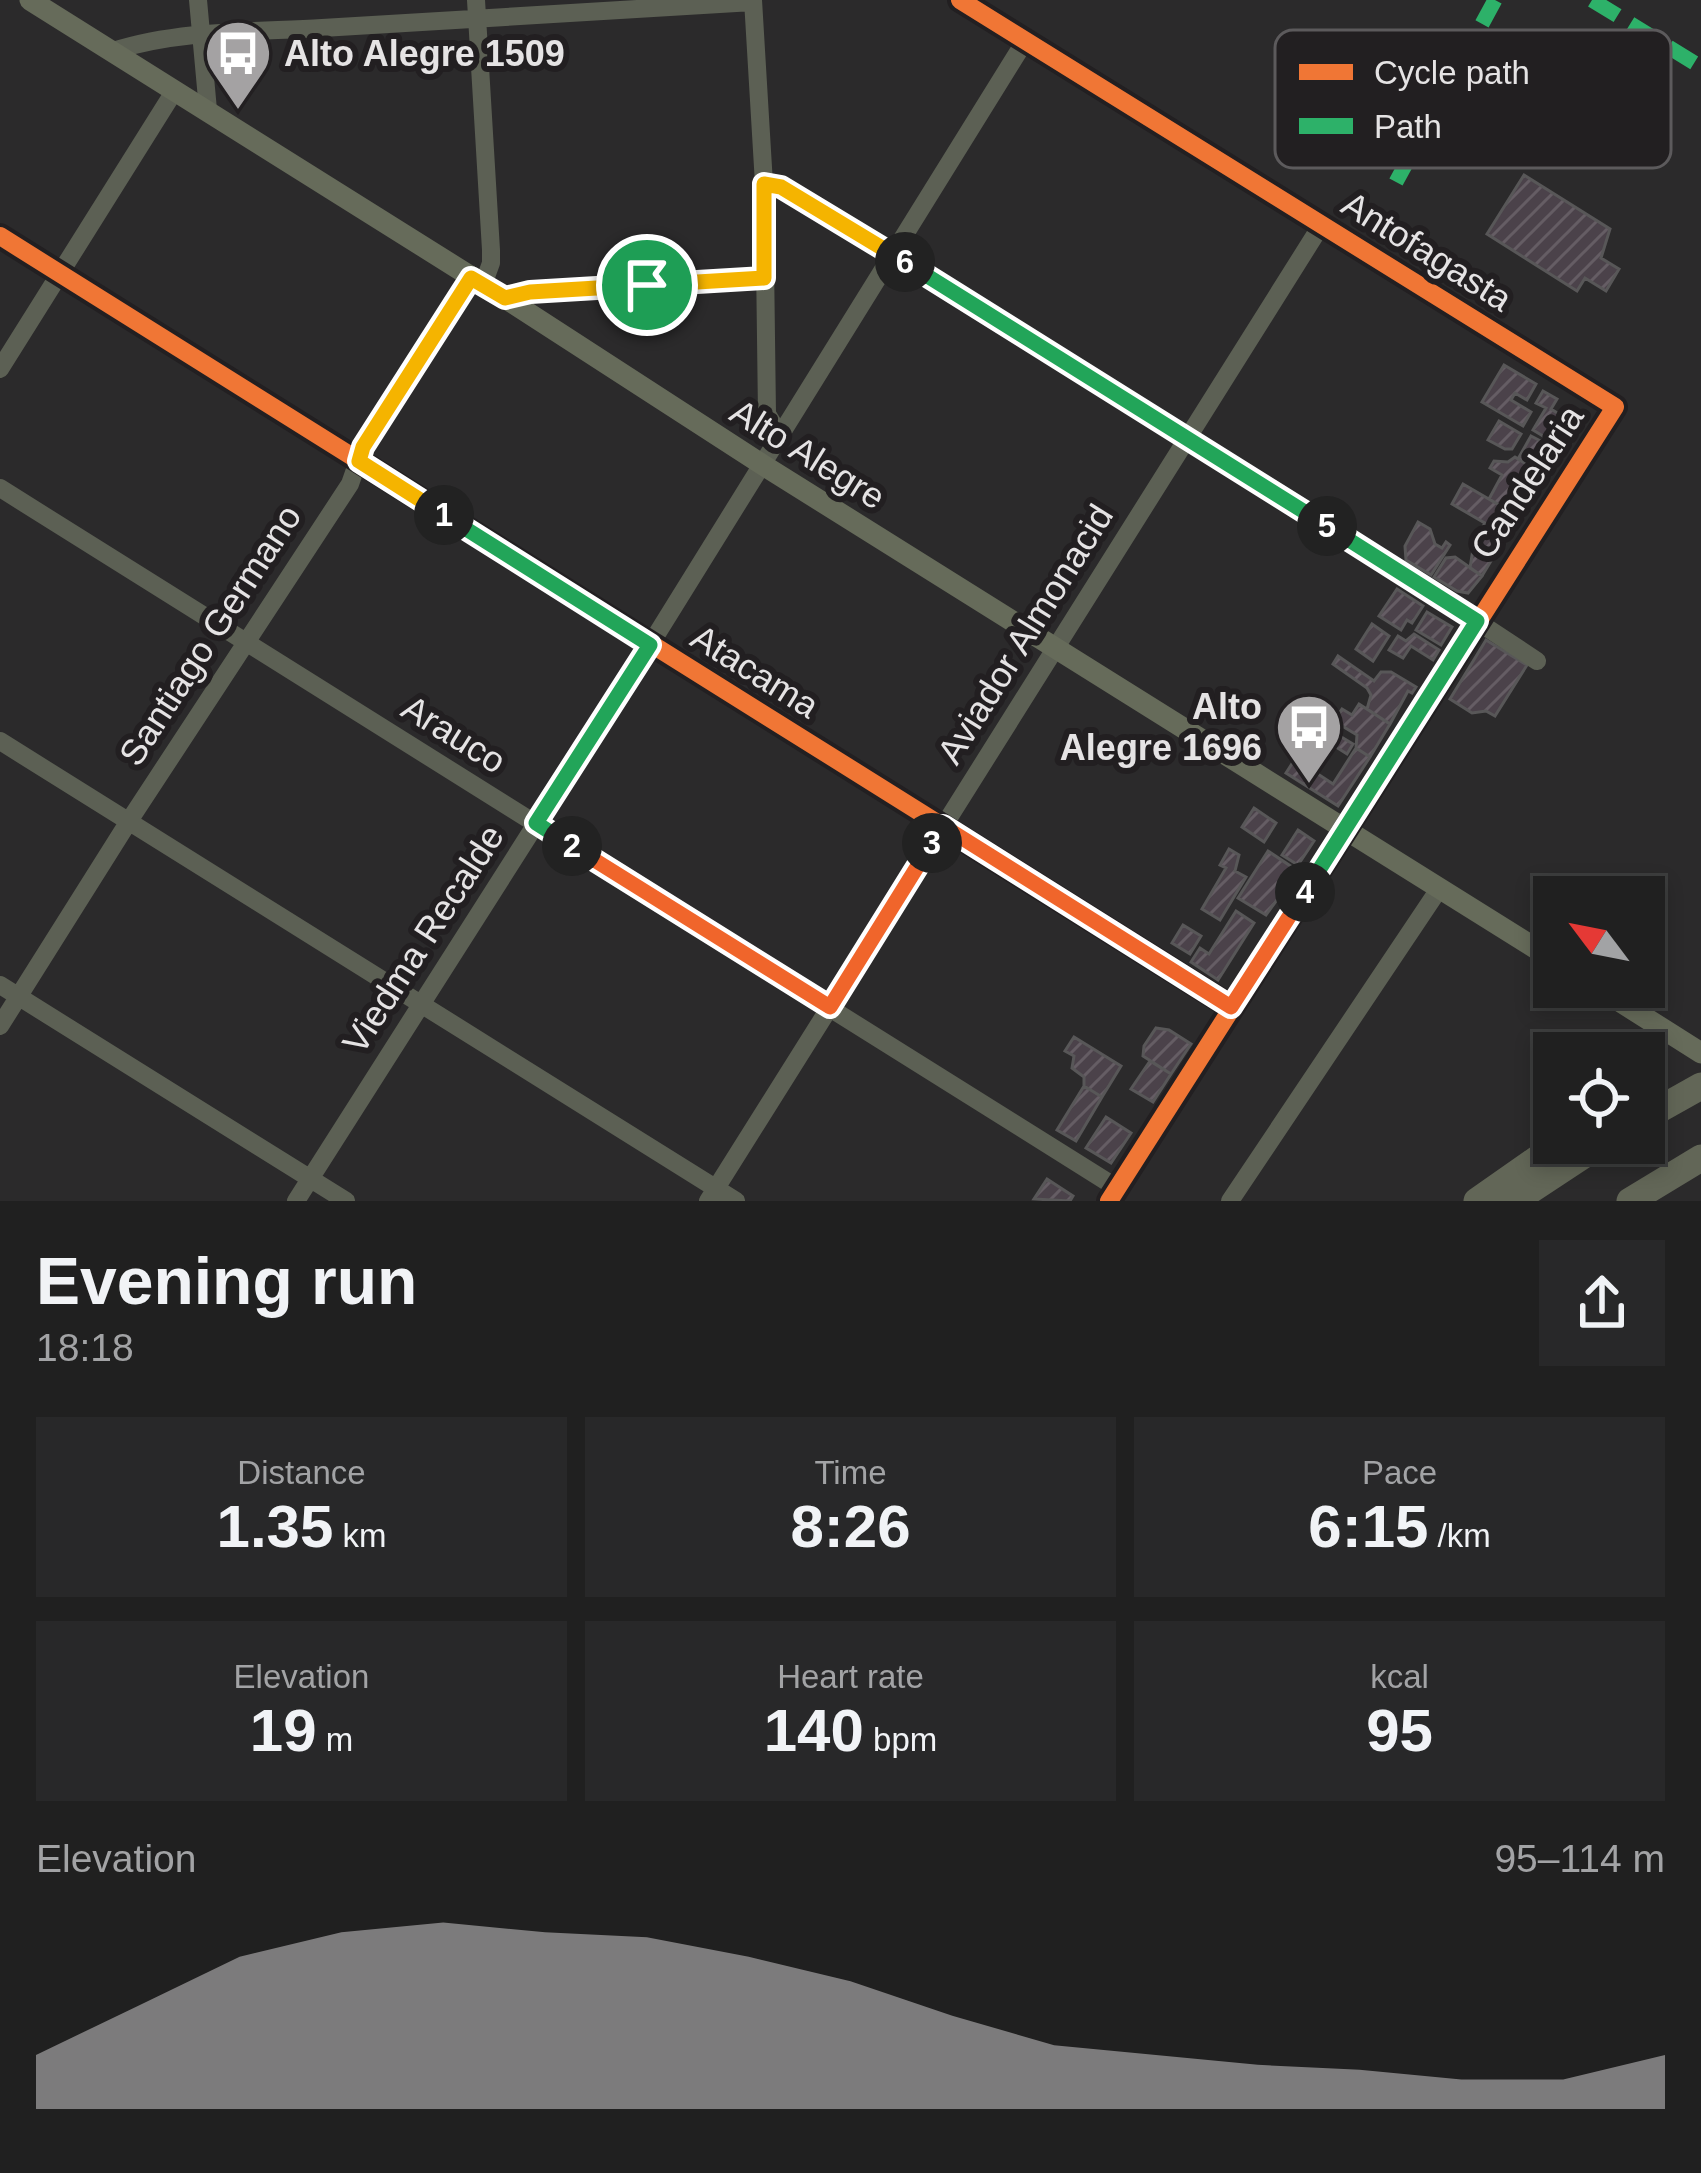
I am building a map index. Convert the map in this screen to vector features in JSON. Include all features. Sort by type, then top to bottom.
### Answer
[{"type":"highway","points":[[1665,1094],[1701,1082]]},
{"type":"highway","points":[[1665,1105],[1701,1082]]},
{"type":"highway","points":[[1630,1201],[1701,1158]]},
{"type":"highway","points":[[1477,1201],[1533,1162]]},
{"type":"highway","points":[[1514,1201],[1570,1164]]},
{"type":"highway","points":[[1662,1201],[1701,1178]]},
{"type":"main road","name":"Alto Alegre","points":[[30,0],[1533,947]]},
{"type":"main road","points":[[1631,1008],[1701,1053]]},
{"type":"street","points":[[198,0],[208,110]]},
{"type":"street","name":"Antofagasta","points":[[959,0],[1615,407]]},
{"type":"street","points":[[113,51],[137,43],[476,8],[753,1],[764,184],[767,413],[781,437]]},
{"type":"street","name":"Santiago Germano","points":[[0,1026],[350,484],[363,447],[491,263],[476,8]]},
{"type":"street","name":"Viedma Recalde","points":[[296,1201],[781,437],[1025,41]]},
{"type":"street","points":[[0,368],[176,90]]},
{"type":"street","points":[[764,184],[781,187],[894,256],[1537,661]]},
{"type":"street","name":"Aviador Almonacid","points":[[712,1195],[1322,224]]},
{"type":"street","name":"Atacama","points":[[0,236],[1231,1007]]},
{"type":"street","points":[[505,298],[530,292],[764,278]]},
{"type":"street","name":"Candelaria","points":[[1113,1194],[1615,407]]},
{"type":"street","name":"Arauco","points":[[0,488],[830,1007],[1113,1194]]},
{"type":"street","points":[[0,741],[420,1004],[712,1195],[736,1201]]},
{"type":"street","points":[[1230,1201],[1439,889]]},
{"type":"street","points":[[0,985],[346,1201]]},
{"type":"building","points":[[1524,175],[1610,229],[1601,258],[1619,269],[1606,291],[1585,278],[1577,291],[1487,234]]},
{"type":"building","points":[[1504,365],[1536,384],[1527,400],[1515,393],[1511,400],[1531,412],[1523,426],[1482,402]]},
{"type":"building","points":[[1543,391],[1557,399],[1551,409],[1575,424],[1558,445],[1533,430],[1546,408],[1536,403]]},
{"type":"building","points":[[1499,421],[1521,434],[1512,449],[1488,440]]},
{"type":"building","points":[[1531,436],[1556,449],[1540,473],[1518,459]]},
{"type":"building","points":[[1515,457],[1540,473],[1518,516],[1489,499],[1502,475],[1490,468],[1494,461],[1508,462]]},
{"type":"building","points":[[1463,484],[1518,520],[1502,533],[1452,504]]},
{"type":"building","points":[[1418,522],[1430,529],[1435,544],[1450,545],[1431,575],[1406,560],[1405,546]]},
{"type":"building","points":[[1485,523],[1506,536],[1491,554],[1473,543]]},
{"type":"building","points":[[1473,549],[1491,561],[1482,576],[1470,568]]},
{"type":"building","points":[[1455,557],[1482,576],[1468,593],[1434,577],[1446,558]]},
{"type":"building","points":[[1397,589],[1423,606],[1401,630],[1379,616]]},
{"type":"building","points":[[1427,612],[1452,627],[1441,645],[1416,630]]},
{"type":"building","points":[[1372,624],[1389,636],[1373,661],[1356,649]]},
{"type":"building","points":[[1414,634],[1439,650],[1433,660],[1411,646],[1403,658],[1389,650],[1398,636],[1406,641]]},
{"type":"building","points":[[1486,640],[1527,665],[1495,716],[1486,711],[1472,713],[1450,699]]},
{"type":"building","points":[[1338,656],[1374,681],[1381,672],[1391,672],[1416,687],[1408,691],[1390,724],[1367,709],[1371,695],[1333,664]]},
{"type":"building","points":[[1359,704],[1390,724],[1370,757],[1356,748],[1357,735],[1334,721],[1342,709],[1352,715]]},
{"type":"building","points":[[1333,732],[1353,744],[1347,754],[1328,742]]},
{"type":"building","points":[[1356,748],[1370,757],[1338,806],[1286,773],[1295,759],[1333,784]]},
{"type":"building","points":[[1254,808],[1276,823],[1264,842],[1242,827]]},
{"type":"building","points":[[1298,830],[1314,841],[1298,865],[1282,855]]},
{"type":"building","points":[[1229,849],[1239,855],[1235,871],[1246,877],[1220,920],[1202,909],[1226,868],[1220,865]]},
{"type":"building","points":[[1268,851],[1298,871],[1266,915],[1238,898]]},
{"type":"building","points":[[1236,911],[1254,923],[1218,980],[1191,962],[1200,948],[1209,954]]},
{"type":"building","points":[[1183,925],[1201,936],[1190,954],[1172,943]]},
{"type":"building","points":[[1156,1028],[1191,1044],[1171,1074],[1143,1056]]},
{"type":"building","points":[[1074,1037],[1121,1066],[1102,1097],[1084,1086],[1084,1077],[1072,1068],[1074,1056],[1065,1051]]},
{"type":"building","points":[[1150,1061],[1171,1074],[1153,1102],[1131,1089]]},
{"type":"building","points":[[1084,1086],[1102,1097],[1076,1141],[1057,1130]]},
{"type":"building","points":[[1106,1117],[1131,1133],[1111,1163],[1086,1148]]},
{"type":"building","points":[[1047,1179],[1073,1196],[1070,1201],[1034,1199]]},
{"type":"marked path","points":[[1479,30],[1495,0]]},
{"type":"marked path","points":[[1592,0],[1641,30]]},
{"type":"marked path","points":[[1671,49],[1701,67]]},
{"type":"marked path","points":[[1396,182],[1404,168]]},
{"type":"cycle path","points":[[960,0],[1615,407],[1109,1201]]},
{"type":"cycle path","points":[[0,236],[1231,1007]]},
{"type":"place","name":"Alto Alegre 1509","points":[[238,112]]},
{"type":"place","name":"Alto Alegre 1696","points":[[1309,786]]},
{"type":"route","points":[[764,184],[781,187],[1477,621],[1231,1007],[943,826],[830,1007],[536,823],[650,645],[359,461],[363,447],[471,278],[505,298],[530,292],[647,285],[764,278],[764,184]]}]
